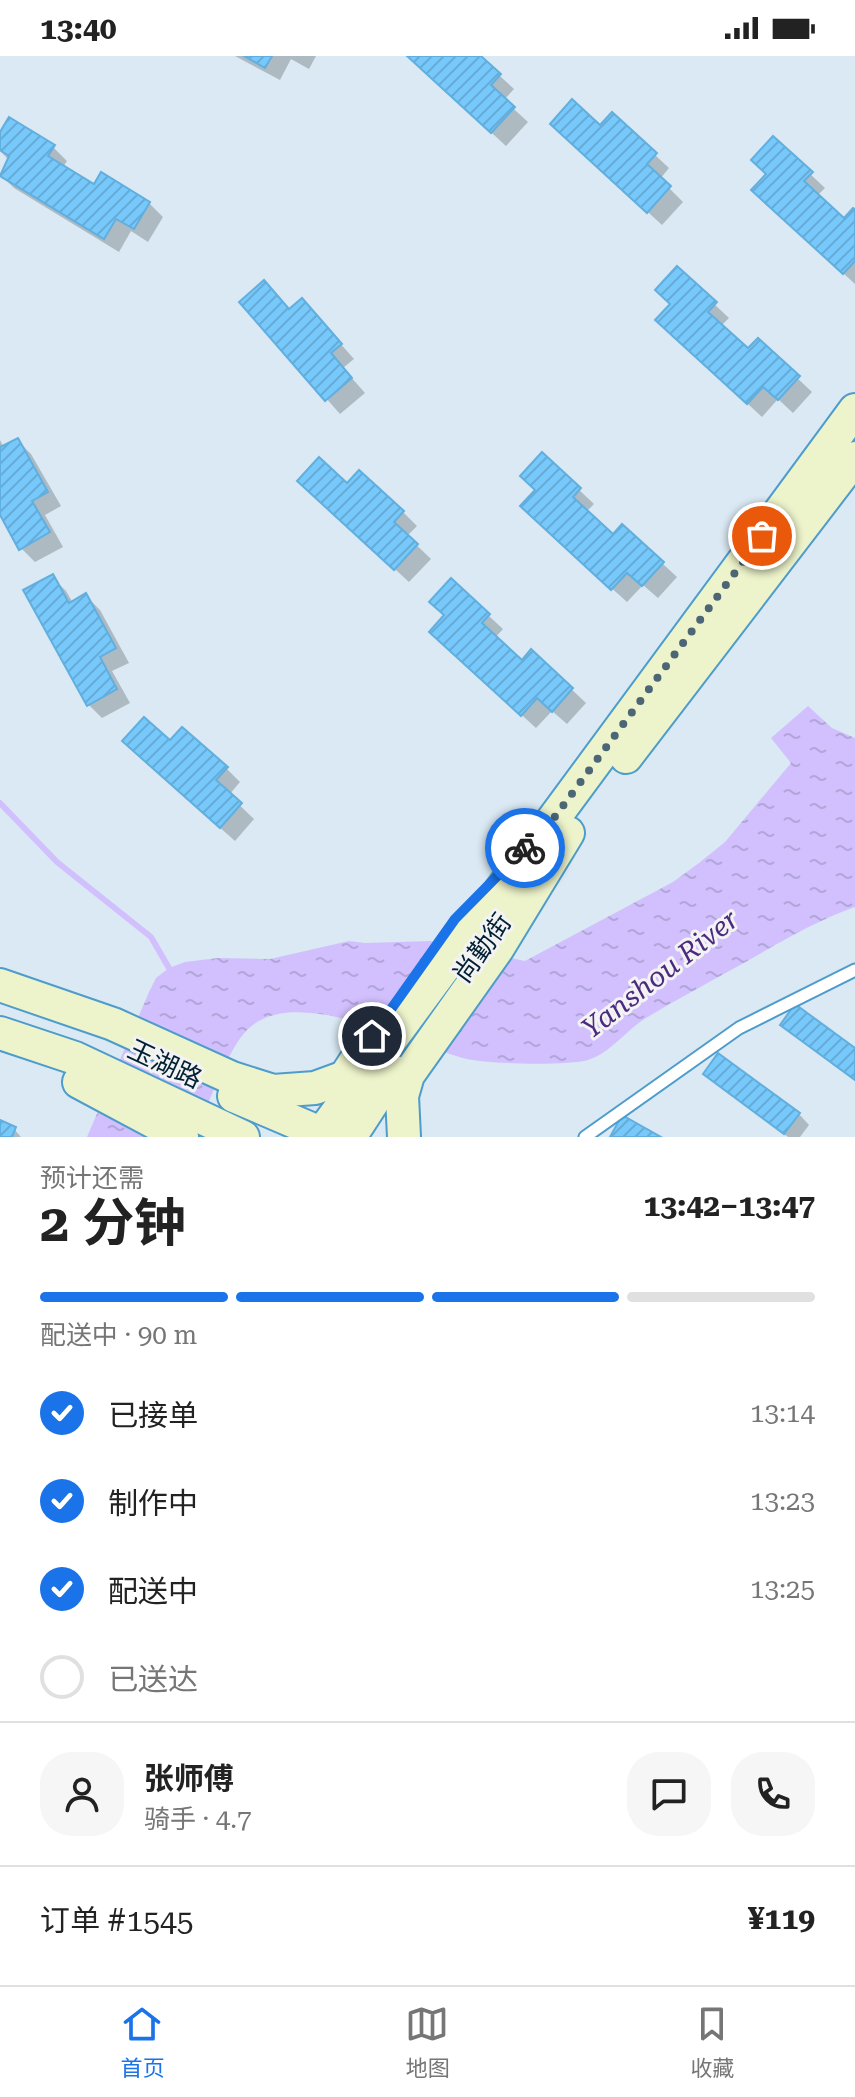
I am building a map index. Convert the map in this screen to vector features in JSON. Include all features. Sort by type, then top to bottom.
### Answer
[{"type":"street","name":"尚勤街","points":[[330,1136],[398,1044],[486,939],[561,825],[855,410]]},
{"type":"street","name":"尚勤街","points":[[561,825],[855,458]]},
{"type":"street","points":[[227,1085],[273,1091],[315,1088],[345,1077],[398,1044],[441,938],[455,919],[561,825]]},
{"type":"street","name":"玉湖路","points":[[0,988],[110,1030],[330,1136]]},
{"type":"street","points":[[8,1036],[85,1074],[182,1137]]},
{"type":"street","points":[[398,1044],[408,1075],[402,1096],[404,1137]]},
{"type":"street","name":"玉湖路","points":[[85,1074],[243,1137]]},
{"type":"lane","points":[[585,1137],[739,1028],[855,970]]},
{"type":"water","name":"Yanshou River","points":[[808,706],[832,728],[855,738],[855,907],[797,933],[670,1004],[639,1023],[604,1052],[588,1060],[528,1064],[467,1059],[354,1022],[295,1012],[269,1017],[248,1029],[240,1038],[194,1137],[87,1137],[149,992],[156,978],[169,968],[185,962],[218,958],[270,959],[349,941],[430,941],[525,961],[673,882],[725,842],[791,763],[771,738]]},
{"type":"building","points":[[244,56],[272,56],[265,68]]},
{"type":"building","points":[[407,56],[481,56],[501,74],[491,85],[515,107],[491,133]]},
{"type":"building","points":[[572,99],[600,125],[612,112],[657,153],[647,164],[671,186],[647,213],[550,124]]},
{"type":"building","points":[[9,117],[55,145],[48,156],[94,184],[101,172],[150,202],[134,229],[116,219],[104,239],[0,176],[9,156],[0,150],[0,132]]},
{"type":"building","points":[[773,136],[813,172],[804,181],[844,218],[855,209],[855,261],[843,274],[751,190],[766,174],[751,160]]},
{"type":"building","points":[[677,266],[717,302],[708,312],[748,348],[758,338],[800,376],[778,400],[763,387],[747,404],[655,320],[670,304],[655,290]]},
{"type":"building","points":[[264,280],[289,309],[302,298],[342,344],[331,353],[352,378],[325,401],[239,302]]},
{"type":"building","points":[[18,438],[48,492],[32,501],[50,532],[19,550],[0,515],[0,447]]},
{"type":"building","points":[[542,452],[581,488],[573,497],[613,534],[622,524],[664,562],[642,586],[627,573],[611,590],[520,506],[535,490],[520,476]]},
{"type":"building","points":[[319,457],[347,483],[359,470],[404,511],[394,522],[418,544],[394,570],[297,481]]},
{"type":"building","points":[[53,574],[69,603],[86,593],[116,648],[100,657],[117,689],[87,706],[23,590]]},
{"type":"building","points":[[451,578],[490,614],[482,623],[522,660],[531,649],[573,688],[552,712],[537,698],[521,716],[429,632],[444,615],[429,602]]},
{"type":"building","points":[[144,717],[170,740],[182,727],[228,767],[216,780],[242,803],[220,828],[122,741]]},
{"type":"building","points":[[795,1004],[855,1048],[855,1080],[780,1025]]},
{"type":"building","points":[[718,1053],[800,1113],[784,1134],[703,1074]]},
{"type":"building","points":[[622,1115],[661,1137],[610,1137]]},
{"type":"building","points":[[0,1120],[16,1127],[12,1137],[0,1137]]},
{"type":"waterway","points":[[0,803],[57,862],[151,937],[173,975]]},
{"type":"way so far","points":[[525,848],[554,818],[762,536]]},
{"type":"route","points":[[372,1036],[455,919],[525,848]]}]
